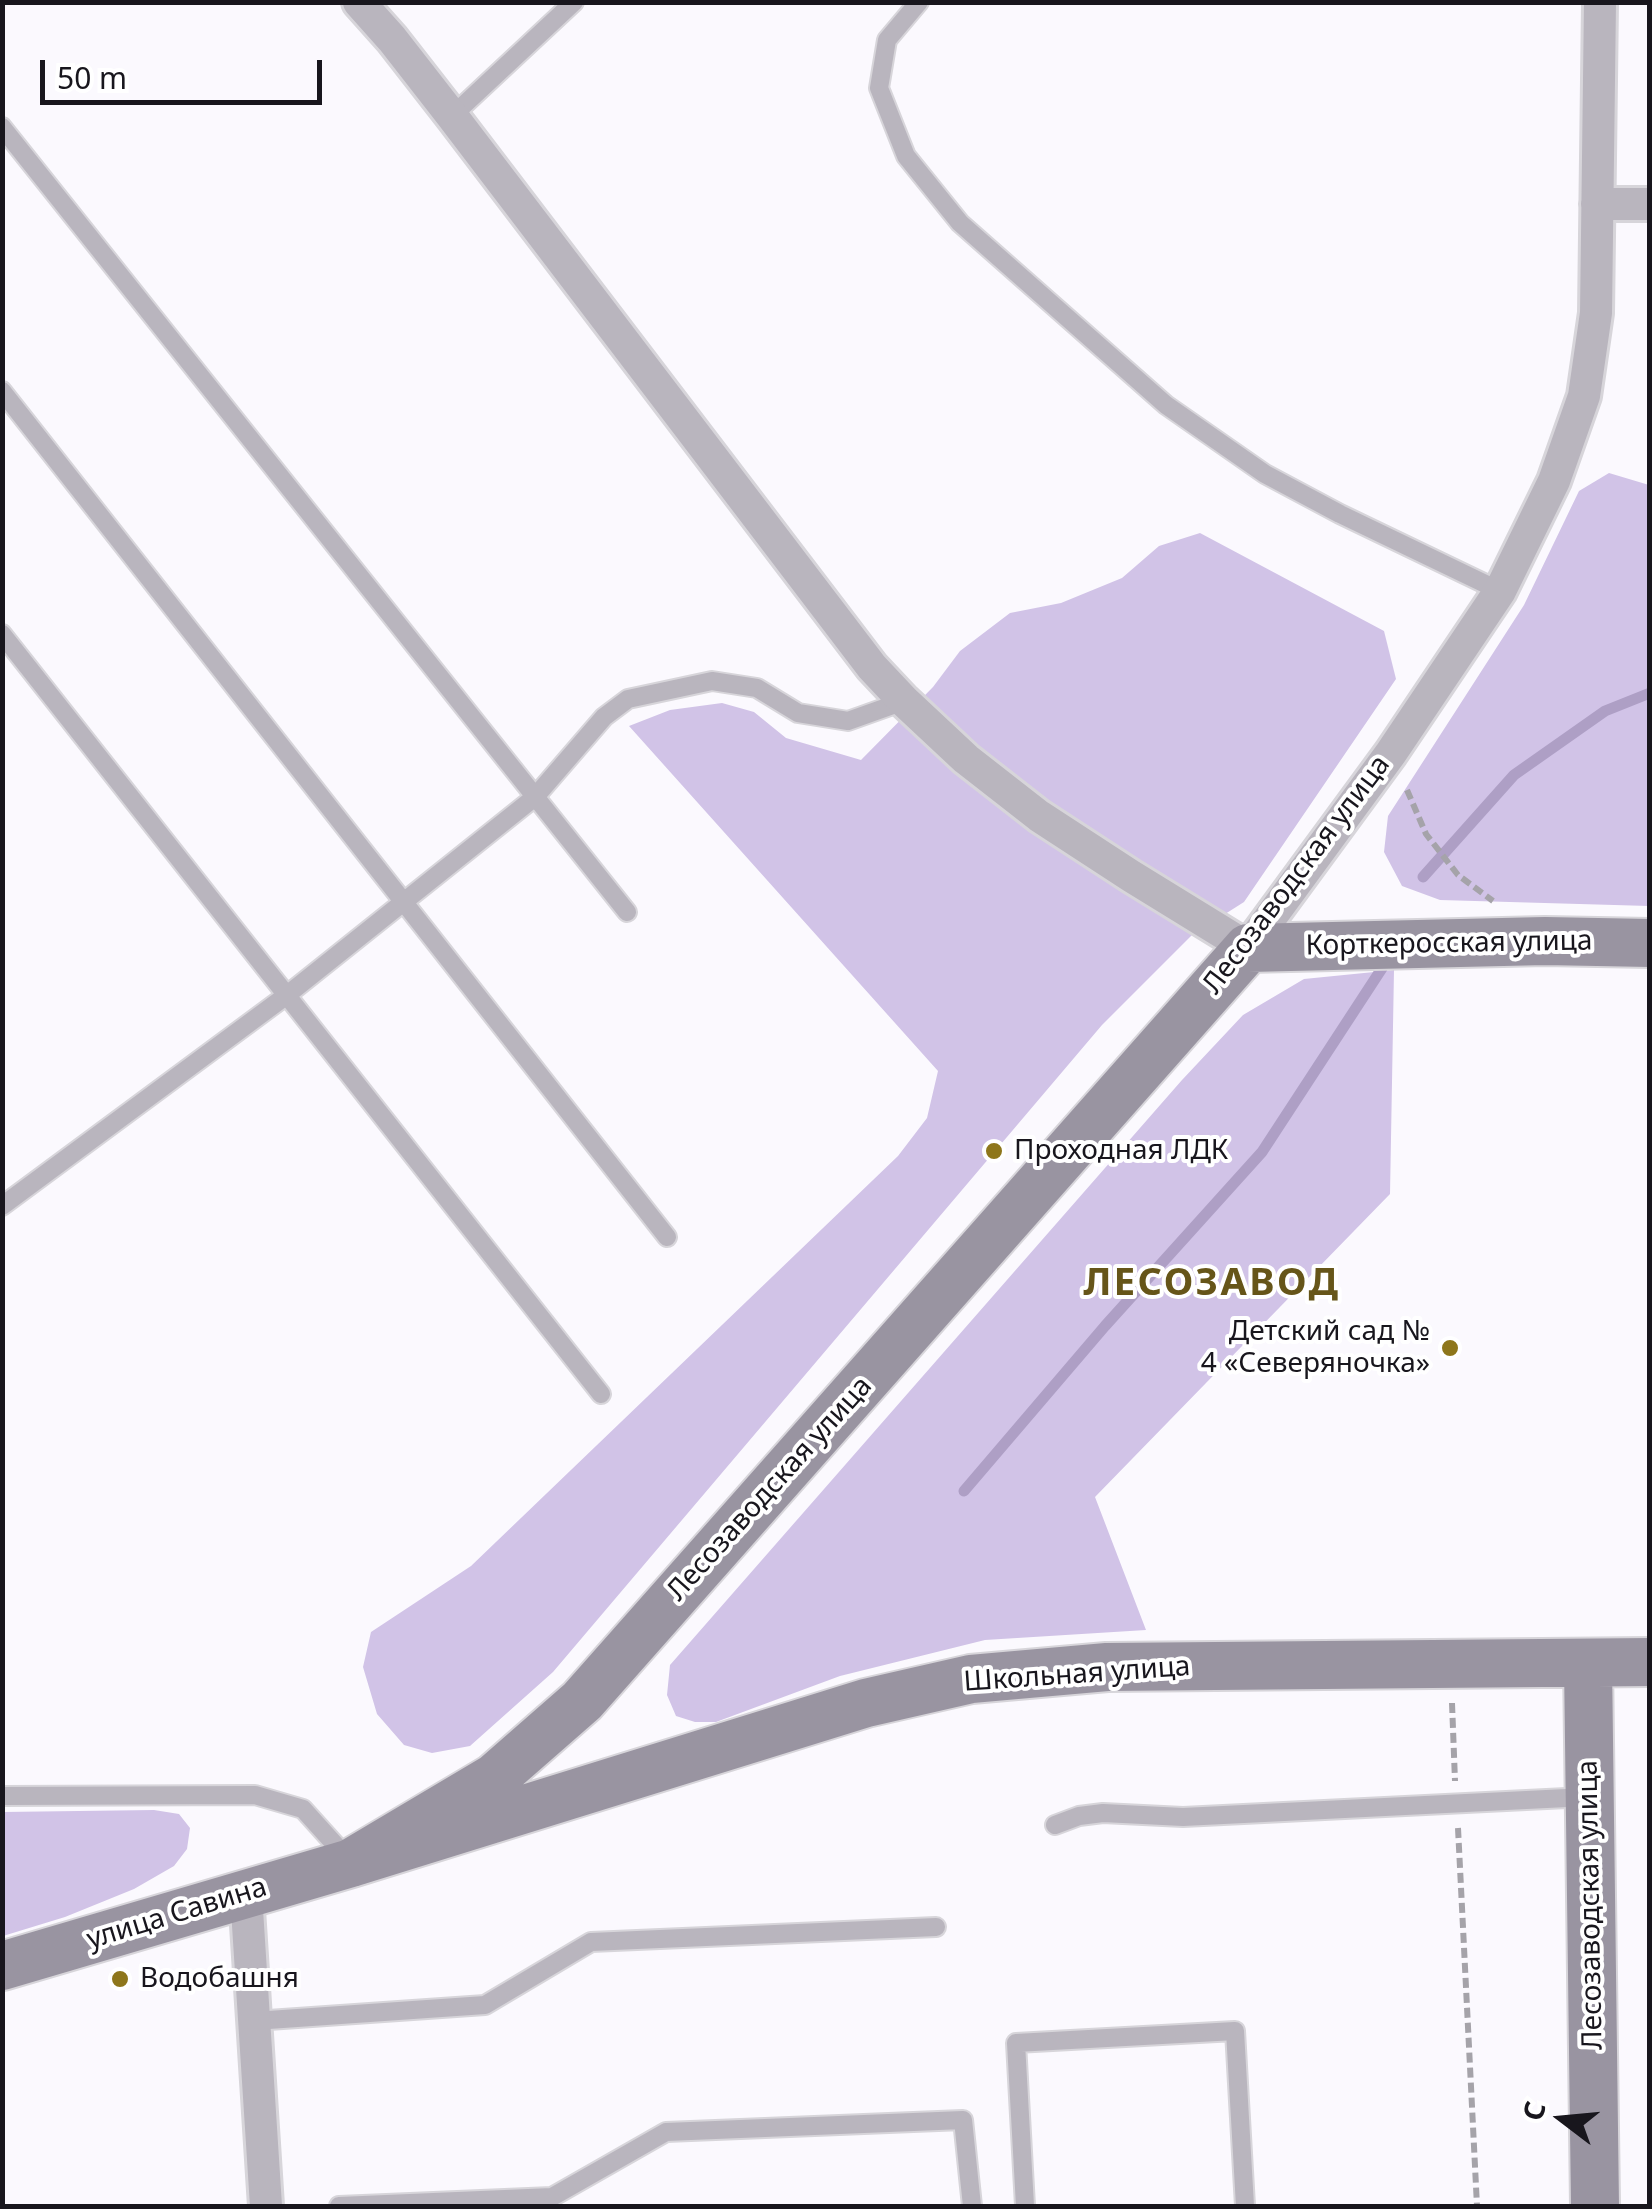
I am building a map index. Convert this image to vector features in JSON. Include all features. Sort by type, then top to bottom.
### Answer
[{"type":"main road","name":"Корткеросская улица","points":[[1248,948],[1545,941],[1650,943]]},
{"type":"main road","name":"Лесозаводская улица","points":[[351,1862],[494,1778],[582,1701],[1248,948]]},
{"type":"main road","name":"Школьная улица","points":[[351,1862],[866,1703],[971,1678],[1108,1668],[1650,1662]]},
{"type":"main road","name":"Лесозаводская улица","points":[[1588,1663],[1595,2206]]},
{"type":"main road","name":"улица Савина","points":[[2,1966],[351,1862]]},
{"type":"street","points":[[359,2],[452,116],[872,666],[966,759],[1039,816],[1248,948]]},
{"type":"street","name":"Лесозаводская улица","points":[[1248,948],[1391,752],[1500,592],[1554,481],[1584,396],[1596,313],[1600,2]]},
{"type":"street","points":[[1597,204],[1650,204]]},
{"type":"street","points":[[246,1894],[266,2206]]},
{"type":"lane","points":[[452,116],[574,2]]},
{"type":"lane","points":[[919,2],[887,40],[879,88],[906,156],[960,222],[1166,406],[1265,474],[1500,592]]},
{"type":"lane","points":[[2,127],[626,912]]},
{"type":"lane","points":[[2,391],[667,1237]]},
{"type":"lane","points":[[2,634],[600,1394]]},
{"type":"lane","points":[[2,1206],[287,996],[535,797],[604,717],[628,699],[712,681],[757,688],[798,714],[848,721],[904,700]]},
{"type":"lane","points":[[2,1796],[255,1795],[302,1808],[351,1862]]},
{"type":"lane","points":[[1054,1824],[1103,1812],[1183,1817],[1590,1796]]},
{"type":"lane","points":[[254,2021],[485,2005],[591,1942],[936,1927]]},
{"type":"lane","points":[[1025,2206],[1016,2043],[1236,2031],[1245,2206]]},
{"type":"lane","points":[[338,2206],[552,2196],[666,2132],[963,2120],[972,2206]]},
{"type":"path","points":[[1426,834],[1458,874]]},
{"type":"path","points":[[1452,1664],[1452,1745],[1477,2206]]},
{"type":"shaded area","points":[[1609,473],[1649,485],[1649,906],[1440,900],[1402,886],[1384,852],[1388,816],[1524,605],[1579,491]]},
{"type":"shaded area","points":[[1200,533],[1384,631],[1396,679],[1244,902],[1192,935],[1102,1025],[553,1672],[470,1746],[432,1753],[404,1745],[377,1714],[363,1667],[371,1632],[471,1566],[898,1156],[927,1118],[938,1071],[629,726],[670,710],[722,703],[754,712],[786,738],[861,760],[933,687],[960,651],[1010,613],[1061,603],[1122,578],[1159,546]]},
{"type":"shaded area","points":[[1394,970],[1390,1194],[1095,1497],[1146,1630],[985,1640],[840,1676],[716,1722],[695,1722],[676,1716],[667,1695],[670,1665],[1243,1015],[1304,979]]},
{"type":"shaded area","points":[[154,1810],[179,1814],[190,1828],[187,1849],[174,1866],[134,1889],[65,1917],[3,1936],[3,1812]]},
{"type":"waterway","points":[[1423,877],[1514,775],[1605,711],[1650,693]]},
{"type":"waterway","points":[[964,1491],[1105,1326],[1262,1152],[1390,956]]},
{"type":"place","name":"Проходная ЛДК","points":[[994,1151]]},
{"type":"place","name":"Детский сад № 4 «Северяночка»","points":[[1450,1348]]},
{"type":"place","name":"Водобашня","points":[[120,1979]]},
{"type":"district","name":"ЛЕСОЗАВОД","points":[[1212,1284]]}]
